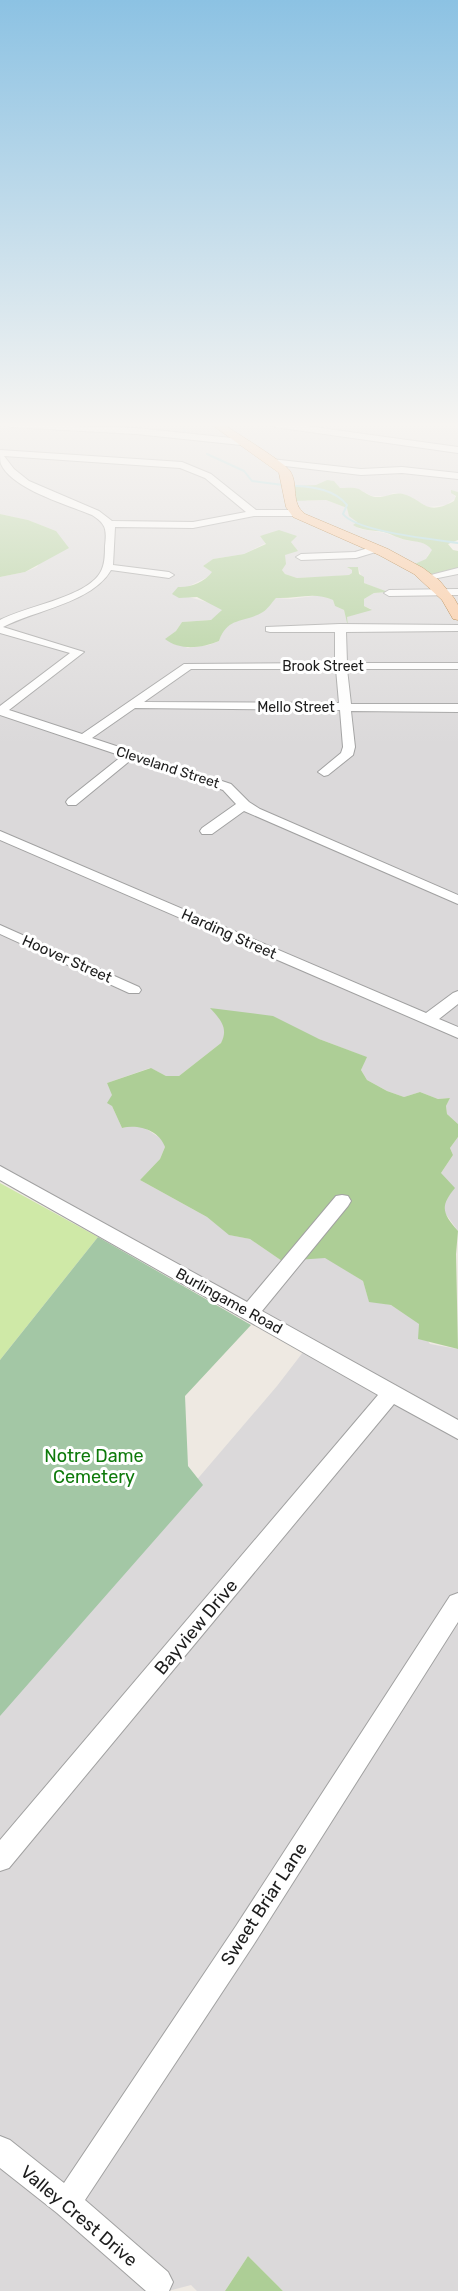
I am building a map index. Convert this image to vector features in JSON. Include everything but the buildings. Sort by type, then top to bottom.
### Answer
[{"type":"main road","points":[[335,531],[428,577],[443,592],[458,616]]},
{"type":"street","points":[[0,625],[19,614],[89,587],[101,578],[108,567],[110,531]]},
{"type":"street","points":[[301,557],[356,555],[375,549]]},
{"type":"street","points":[[108,567],[169,575]]},
{"type":"street","points":[[428,577],[458,571]]},
{"type":"street","points":[[389,593],[458,592]]},
{"type":"street","points":[[324,772],[349,752],[341,666],[340,627]]},
{"type":"street","points":[[270,628],[458,628]]},
{"type":"street","points":[[0,630],[78,652],[1,711]]},
{"type":"street","name":"Brook Street","points":[[134,705],[188,666],[458,666]]},
{"type":"street","points":[[83,739],[134,705]]},
{"type":"street","name":"Mello Street","points":[[134,705],[458,708]]},
{"type":"street","name":"Cleveland Street","points":[[1,711],[226,787],[244,805],[255,812],[458,900]]},
{"type":"street","points":[[72,802],[130,755]]},
{"type":"street","points":[[207,831],[244,805]]},
{"type":"street","name":"Harding Street","points":[[0,835],[458,1033]]},
{"type":"street","name":"Hoover Street","points":[[0,929],[134,990]]},
{"type":"street","points":[[428,1020],[458,996]]},
{"type":"street","name":"Burlingame Road","points":[[0,1172],[458,1430]]},
{"type":"street","points":[[249,1313],[342,1201]]},
{"type":"street","name":"Bayview Drive","points":[[0,1859],[391,1393]]},
{"type":"street","name":"Sweet Briar Lane","points":[[66,2203],[245,1935],[458,1603]]},
{"type":"street","name":"Valley Crest Drive","points":[[0,2150],[158,2282]]},
{"type":"shaded area","points":[[56,531],[372,531],[429,545],[433,550],[427,556],[458,571],[458,1124],[447,1114],[446,1106],[450,1098],[438,1099],[420,1092],[404,1097],[367,1080],[361,1070],[366,1057],[319,1039],[211,1008],[223,1022],[225,1036],[221,1043],[179,1076],[166,1076],[150,1068],[107,1083],[113,1095],[112,1106],[122,1128],[135,1125],[145,1128],[163,1140],[165,1147],[160,1159],[140,1180],[207,1217],[230,1235],[250,1239],[282,1261],[325,1257],[363,1281],[369,1301],[391,1305],[420,1324],[420,1330],[430,1344],[458,1349],[458,2291],[283,2291],[248,2256],[225,2291],[197,2291],[191,2285],[168,2291],[0,2291],[0,1710],[277,1386],[307,1347],[0,1173],[0,577],[37,567]],"holes":[[[260,536],[293,539],[291,542],[295,547],[284,555],[282,570],[285,574],[297,578],[349,575],[353,573],[348,568],[358,567],[364,583],[386,592],[374,593],[364,599],[364,606],[371,609],[346,617],[348,626],[344,610],[335,606],[333,600],[322,595],[290,599],[276,598],[263,612],[223,628],[219,641],[209,645],[188,648],[166,639],[182,622],[211,620],[221,613],[222,609],[189,597],[185,588],[210,576],[213,572],[203,566],[213,559],[244,554],[266,543]]]},
{"type":"shaded area","points":[[458,1137],[458,1231],[445,1213],[441,1173],[453,1155],[450,1148]]},
{"type":"green space","points":[[0,531],[56,531],[69,548],[25,572],[0,577]]},
{"type":"green space","points":[[282,531],[297,536],[291,542],[298,551],[285,555],[286,564],[282,570],[285,574],[297,578],[349,575],[352,570],[347,567],[358,567],[359,574],[364,577],[364,583],[388,592],[374,593],[364,599],[364,606],[372,610],[347,617],[348,627],[344,610],[335,606],[333,600],[319,596],[305,596],[276,598],[263,612],[232,624],[219,641],[198,647],[184,647],[165,639],[176,631],[182,622],[211,620],[222,610],[197,597],[179,598],[172,594],[178,587],[192,585],[205,579],[212,572],[203,566],[213,559],[244,554],[266,544],[260,536]]},
{"type":"green space","points":[[377,531],[458,531],[458,540],[448,544],[453,550],[458,551],[458,571],[431,577],[410,566],[426,559],[432,550],[421,542],[401,539]]},
{"type":"green space","points":[[210,1008],[273,1016],[319,1039],[367,1057],[361,1070],[367,1080],[387,1091],[404,1097],[420,1092],[438,1099],[450,1098],[446,1106],[447,1114],[458,1124],[458,1137],[450,1148],[453,1155],[441,1173],[455,1188],[447,1200],[445,1210],[458,1231],[456,1254],[458,1349],[418,1339],[419,1324],[391,1305],[369,1302],[363,1281],[325,1258],[282,1261],[250,1239],[229,1235],[207,1217],[140,1180],[160,1159],[165,1147],[153,1132],[135,1127],[122,1128],[112,1106],[107,1103],[112,1095],[107,1083],[151,1068],[166,1076],[179,1076],[221,1043],[224,1028]]},
{"type":"green space","points":[[0,1183],[98,1237],[0,1360]]},
{"type":"green space","name":"Notre Dame Cemetery","points":[[98,1237],[251,1325],[185,1396],[188,1466],[203,1485],[0,1716],[0,1360]]},
{"type":"green space","points":[[248,2256],[283,2291],[225,2291]]},
{"type":"waterway","points":[[383,531],[458,543]]}]
